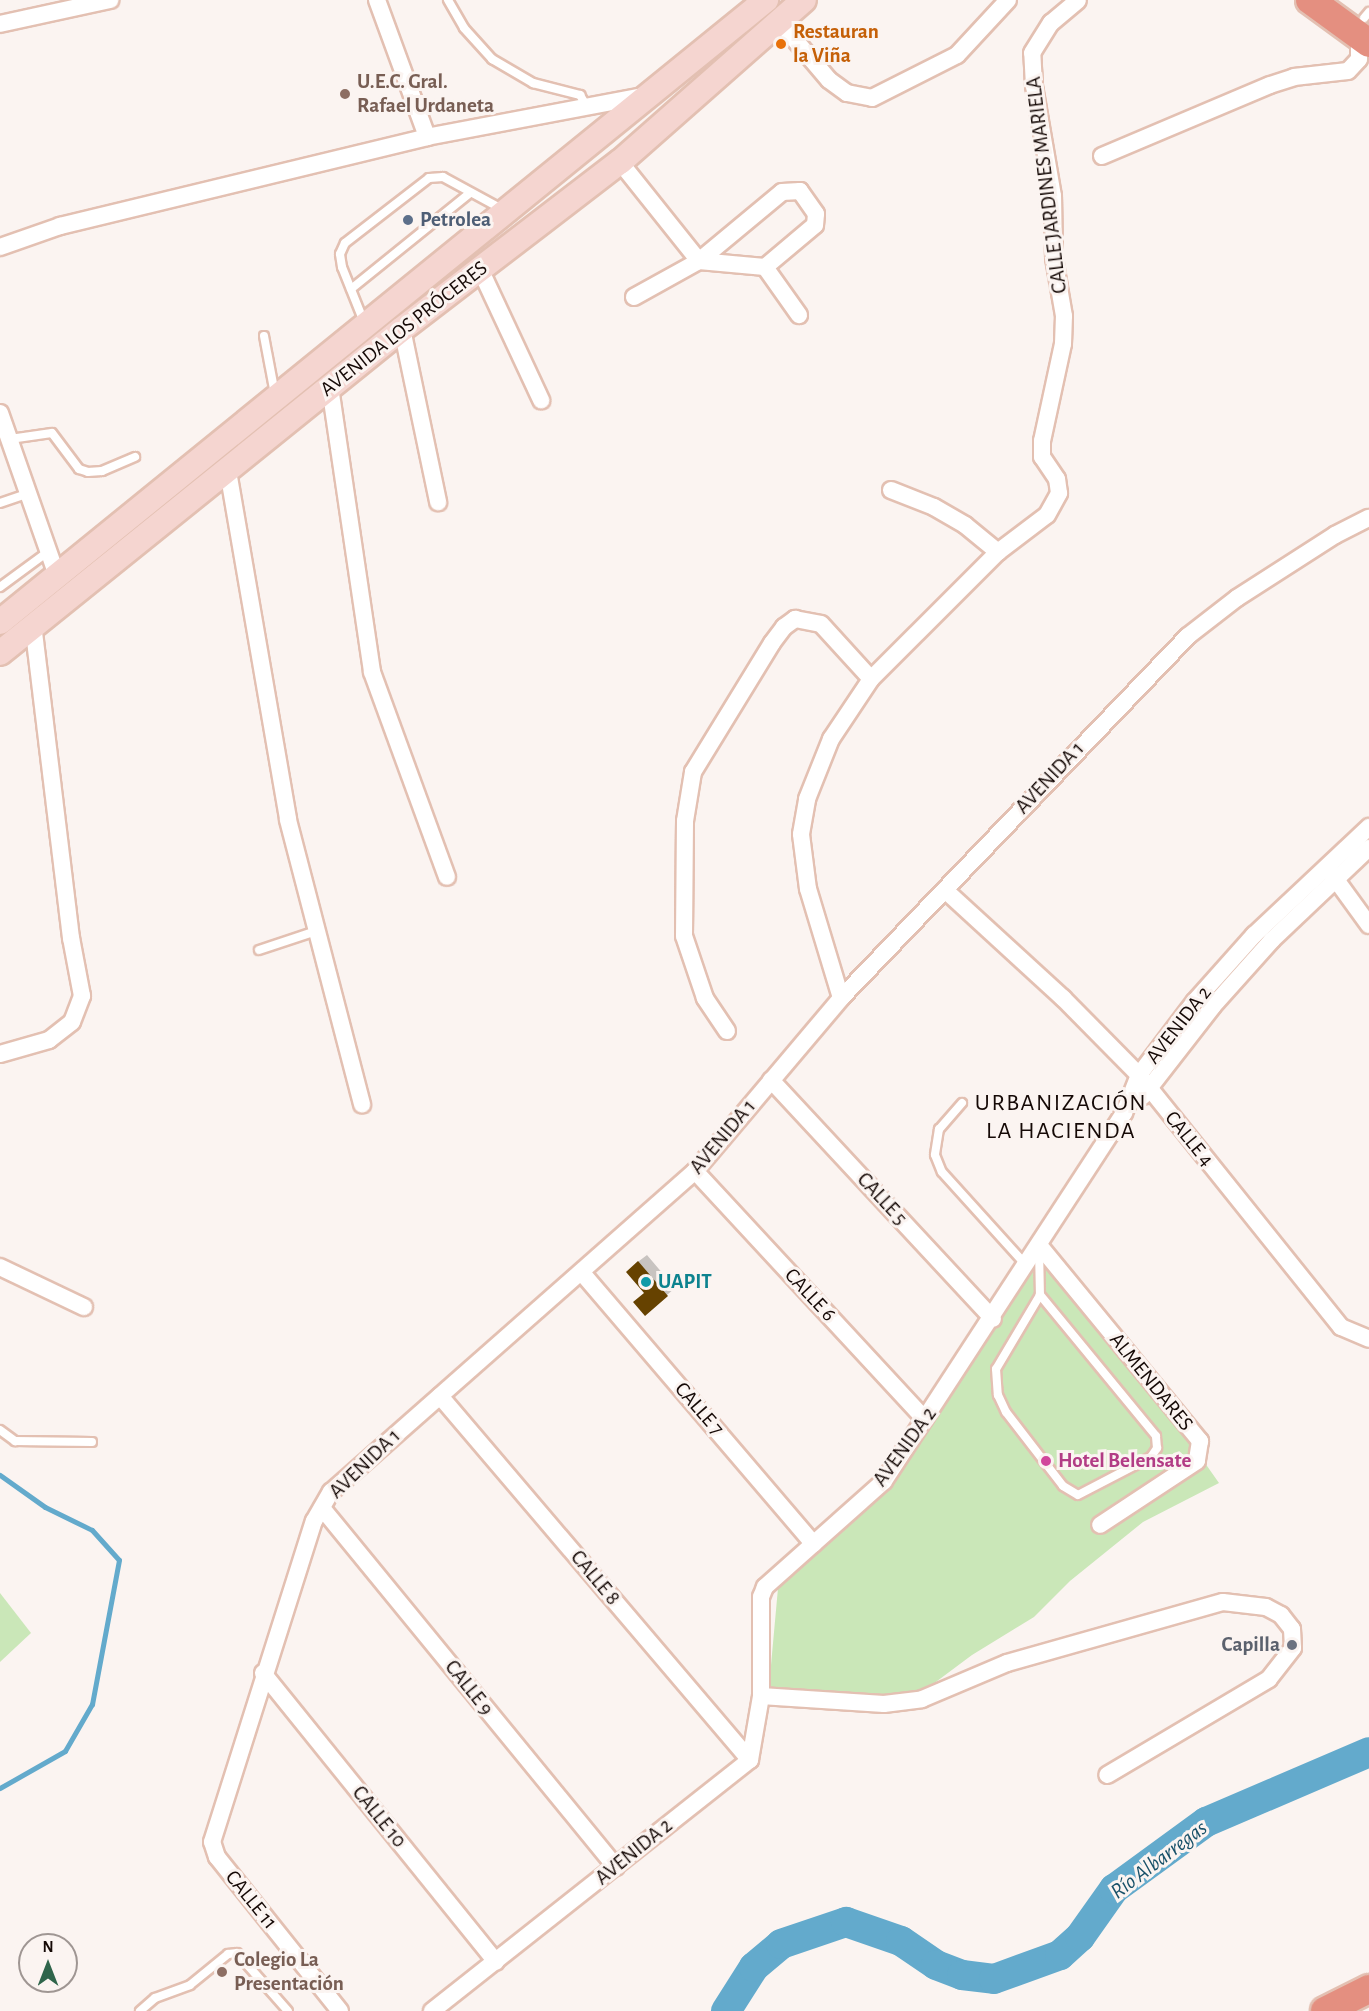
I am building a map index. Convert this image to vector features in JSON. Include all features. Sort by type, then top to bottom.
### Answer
[{"type":"highway","points":[[1310,0],[1366,26]]},
{"type":"highway","points":[[1340,0],[1366,26]]},
{"type":"highway","points":[[1324,2011],[1369,1989]]},
{"type":"highway","points":[[1353,2011],[1369,2003]]},
{"type":"main road","name":"AVENIDA LOS PRÓCERES","points":[[0,622],[52,562],[275,397],[652,95],[766,0]]},
{"type":"main road","name":"AVENIDA LOS PRÓCERES","points":[[0,653],[402,329],[620,162],[789,8]]},
{"type":"street","points":[[0,24],[110,0]]},
{"type":"street","points":[[376,0],[428,137]]},
{"type":"street","points":[[789,8],[829,80],[847,93],[872,98],[957,55],[1008,0]]},
{"type":"street","name":"CALLE JARDINES MARIELA","points":[[842,998],[808,889],[801,834],[807,799],[831,739],[871,679],[998,552],[1047,515],[1059,493],[1057,479],[1042,457],[1042,441],[1063,344],[1064,316],[1054,258],[1053,196],[1034,86],[1032,53],[1051,23],[1078,0]]},
{"type":"street","points":[[1102,156],[1270,85],[1294,77],[1348,71],[1359,59],[1366,26]]},
{"type":"street","points":[[0,247],[60,226],[428,137],[652,95]]},
{"type":"street","points":[[620,162],[699,261],[765,267],[815,225],[816,214],[800,191],[792,189],[782,192],[699,261],[634,297]]},
{"type":"street","points":[[765,267],[799,315]]},
{"type":"street","points":[[480,269],[541,400]]},
{"type":"street","points":[[402,329],[438,502]]},
{"type":"street","points":[[330,387],[372,672],[447,877]]},
{"type":"street","points":[[0,413],[52,562]]},
{"type":"street","points":[[228,471],[288,819],[319,930],[362,1105]]},
{"type":"street","points":[[891,490],[934,507],[965,525],[998,552]]},
{"type":"street","name":"AVENIDA 1","points":[[212,1842],[263,1672],[322,1508],[331,1492],[583,1274],[695,1171],[842,998],[1188,636],[1237,598],[1335,535],[1369,518]]},
{"type":"street","points":[[727,1031],[705,998],[684,936],[685,821],[693,772],[772,643],[795,619],[821,624],[871,679]]},
{"type":"street","points":[[0,1054],[49,1040],[72,1022],[82,996],[71,938],[33,625]]},
{"type":"street","name":"AVENIDA 2","points":[[432,2011],[750,1760],[761,1696],[761,1597],[773,1578],[884,1481],[993,1319],[1124,1113],[1139,1076],[1195,1001],[1330,871],[1369,827]]},
{"type":"street","points":[[1124,1113],[1150,1090],[1213,1006],[1330,871],[1369,848]]},
{"type":"street","points":[[1330,871],[1369,925]]},
{"type":"street","name":"CALLE 4","points":[[945,890],[1063,998],[1139,1076],[1341,1327],[1369,1339]]},
{"type":"street","name":"CALLE 5","points":[[771,1080],[993,1319]]},
{"type":"street","name":"CALLE 6","points":[[695,1171],[925,1419]]},
{"type":"street","name":"ALMENDARES","points":[[1039,1245],[1200,1441],[1197,1461],[1100,1525]]},
{"type":"street","points":[[0,1267],[84,1307]]},
{"type":"street","name":"CALLE 7","points":[[583,1274],[814,1544]]},
{"type":"street","name":"CALLE 8","points":[[440,1396],[750,1760]]},
{"type":"street","name":"CALLE 9","points":[[322,1508],[616,1868]]},
{"type":"street","points":[[761,1696],[884,1704],[922,1699],[1007,1663],[1223,1602],[1266,1607],[1281,1615],[1292,1629],[1293,1648],[1269,1679],[1107,1774]]},
{"type":"street","name":"CALLE 10","points":[[263,1672],[496,1962]]},
{"type":"street","name":"CALLE 11","points":[[212,1842],[217,1857],[340,2011]]},
{"type":"lane","points":[[448,0],[464,28],[492,58],[533,83],[580,95],[587,107]]},
{"type":"lane","points":[[652,95],[662,73],[730,15]]},
{"type":"lane","points":[[365,325],[340,254],[345,243],[429,178],[443,177],[493,207],[509,210]]},
{"type":"lane","points":[[351,289],[470,193]]},
{"type":"lane","points":[[264,336],[275,397]]},
{"type":"lane","points":[[10,439],[52,433],[79,469],[88,472],[102,471],[135,457]]},
{"type":"lane","points":[[0,503],[29,492]]},
{"type":"lane","points":[[0,587],[52,562]]},
{"type":"lane","points":[[259,950],[319,930]]},
{"type":"lane","points":[[962,1104],[939,1129],[935,1155],[938,1163],[1026,1266]]},
{"type":"lane","points":[[1039,1245],[1040,1295],[996,1369],[998,1395],[1006,1413],[1063,1486],[1078,1495],[1151,1457],[1157,1448],[1156,1436],[1040,1295]]},
{"type":"lane","points":[[0,1430],[15,1441],[92,1442]]},
{"type":"lane","points":[[140,2011],[155,1998],[190,1985],[228,1954],[237,1953],[288,2011]]},
{"type":"green space","name":"Hotel Belensate","points":[[1019,1259],[1046,1266],[1181,1429],[1219,1483],[1143,1522],[1070,1581],[1034,1617],[972,1655],[913,1699],[779,1692],[769,1687],[779,1577],[876,1485],[900,1439],[978,1327]]},
{"type":"green space","points":[[0,1593],[31,1633],[0,1662]]},
{"type":"building","name":"UAPIT","points":[[638,1261],[668,1296],[645,1316],[633,1302],[644,1293],[626,1272]]},
{"type":"waterway","points":[[0,1475],[45,1507],[92,1530],[119,1560],[92,1704],[65,1751],[0,1788]]},
{"type":"waterway","name":"Río Albarregas","points":[[726,2011],[754,1967],[781,1944],[846,1922],[901,1941],[936,1965],[962,1975],[994,1979],[1060,1955],[1080,1937],[1114,1889],[1206,1822],[1369,1752]]},
{"type":"place","name":"Restauran la Viña","points":[[781,44]]},
{"type":"place","name":"U.E.C. Gral. Rafael Urdaneta","points":[[345,94]]},
{"type":"place","name":"Petrolea","points":[[408,220]]},
{"type":"place","name":"UAPIT","points":[[646,1282]]},
{"type":"place","name":"Hotel Belensate","points":[[1046,1461]]},
{"type":"place","name":"Capilla","points":[[1292,1645]]},
{"type":"place","name":"Colegio La Presentación","points":[[222,1972]]},
{"type":"district","name":"URBANIZACIÓN LA HACIENDA","points":[[1061,1118]]}]
